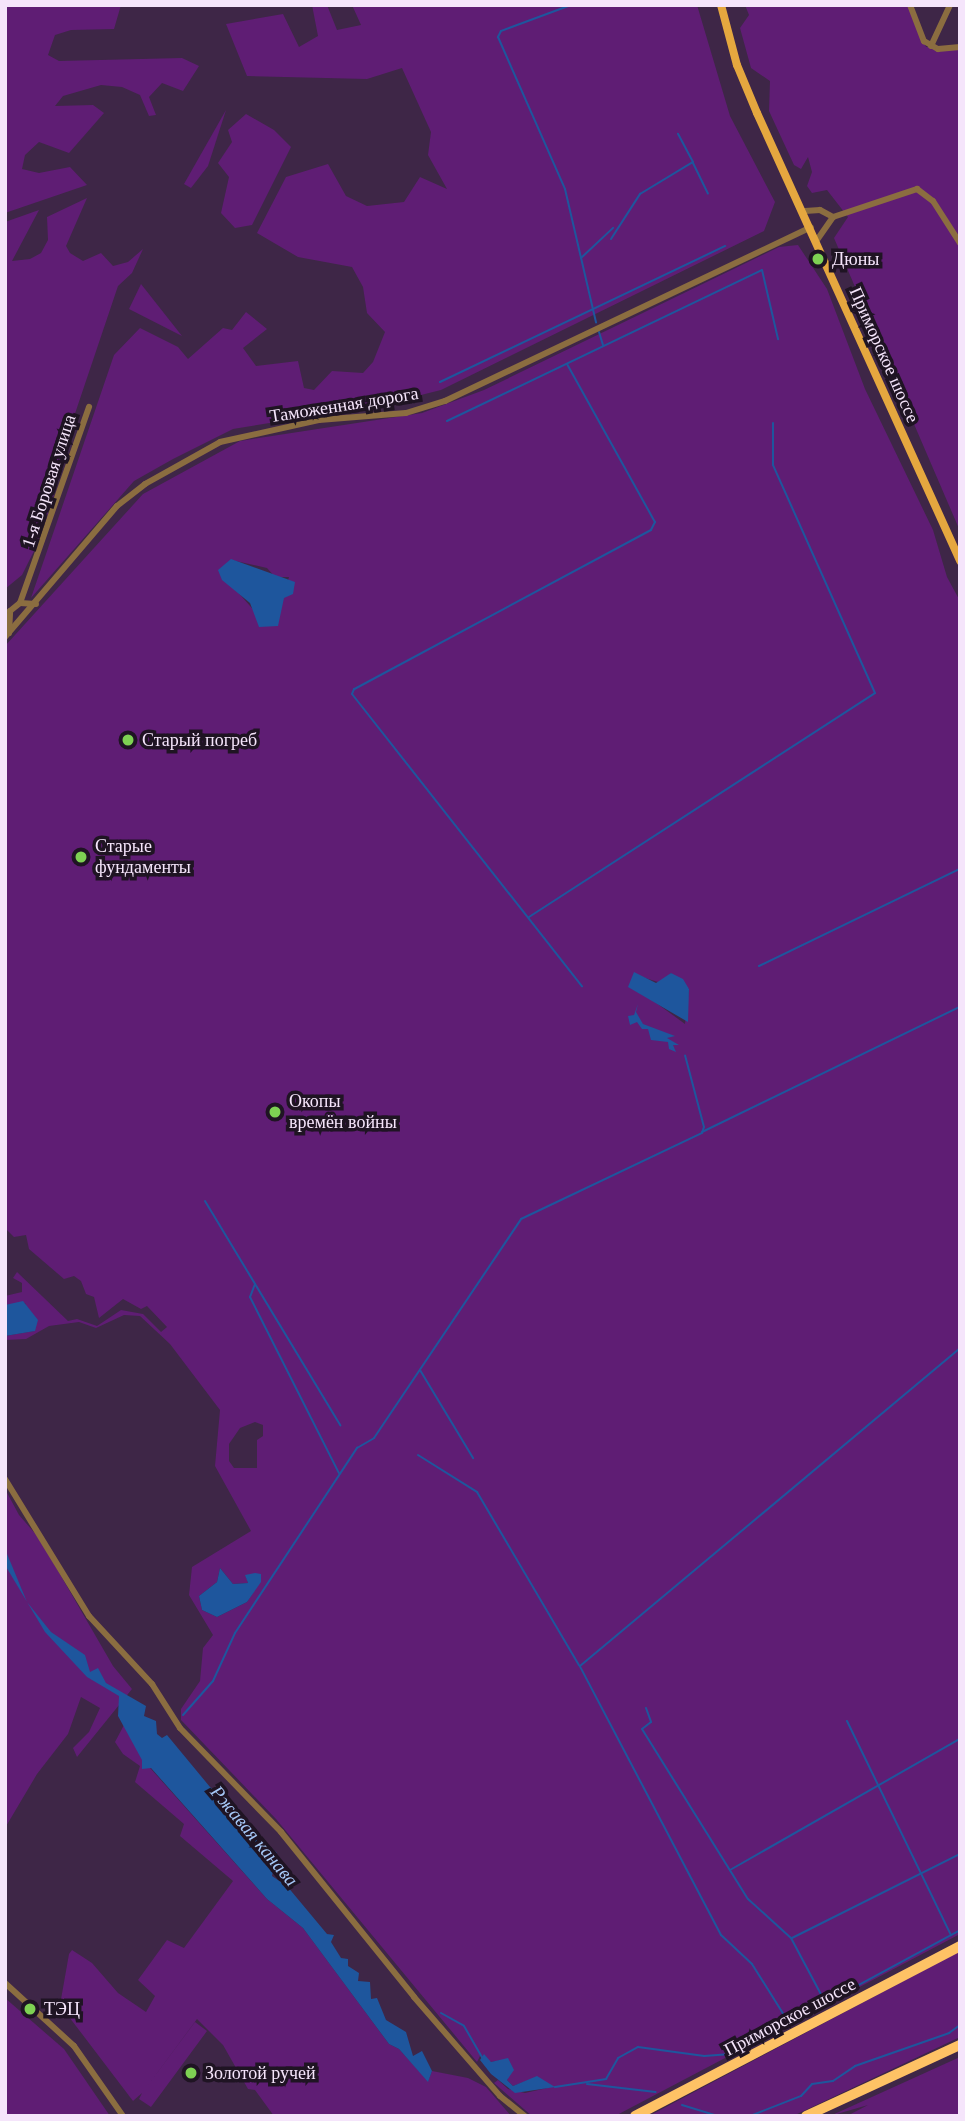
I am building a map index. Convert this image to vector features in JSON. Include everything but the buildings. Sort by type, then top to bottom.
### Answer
[{"type":"highway","name":"Приморское шоссе","points":[[635,2116],[960,1946]]},
{"type":"highway","points":[[806,2116],[960,2045]]},
{"type":"main road","name":"Приморское шоссе","points":[[721,5],[737,65],[805,211],[960,561]]},
{"type":"street","points":[[909,5],[918,31],[931,46],[960,47]]},
{"type":"street","points":[[931,46],[950,5]]},
{"type":"street","points":[[817,240],[833,217],[917,189],[933,201],[960,243]]},
{"type":"street","points":[[805,211],[820,210],[833,217]]},
{"type":"street","name":"Таможенная дорога","points":[[7,635],[132,493],[220,442],[319,420],[406,413],[445,401],[811,227]]},
{"type":"street","name":"1-я Боровая улица","points":[[7,635],[7,619],[20,603],[89,407]]},
{"type":"street","points":[[20,603],[36,604]]},
{"type":"street","points":[[5,1479],[89,1616],[152,1684],[180,1728],[281,1832],[414,1997],[500,2096],[525,2116]]},
{"type":"street","points":[[5,1983],[74,2046],[123,2116]]},
{"type":"shaded area","points":[[5,5],[121,5],[114,29],[71,30],[55,35],[48,55],[59,61],[182,58],[199,66],[183,91],[162,83],[149,97],[156,115],[149,116],[140,95],[122,87],[101,85],[63,96],[55,106],[93,105],[104,113],[69,153],[39,142],[25,155],[22,169],[39,173],[70,167],[87,185],[5,213]]},
{"type":"shaded area","points":[[312,5],[327,5],[337,30],[361,25],[352,5],[697,5],[730,116],[775,202],[764,231],[441,390],[381,405],[233,429],[173,459],[134,481],[31,598],[114,355],[140,328],[178,347],[188,359],[223,328],[232,330],[246,312],[267,329],[243,348],[256,366],[298,361],[304,388],[314,390],[332,371],[363,373],[373,362],[385,332],[367,313],[363,287],[352,267],[298,257],[257,233],[286,177],[328,164],[346,196],[367,206],[404,202],[420,177],[447,189],[428,155],[431,132],[402,68],[367,79],[247,76],[226,24],[283,14],[299,47],[318,36]]},
{"type":"shaded area","points":[[745,5],[909,5],[926,47],[960,47],[960,531],[834,238],[848,217],[827,190],[812,193],[807,186],[812,172],[808,157],[801,169],[794,165],[769,111],[770,81],[751,68],[740,28],[749,15]]},
{"type":"shaded area","points":[[226,110],[208,166],[191,188],[184,184]]},
{"type":"shaded area","points":[[246,114],[274,130],[291,147],[252,225],[235,228],[221,213],[229,177],[218,163],[232,142],[228,130]]},
{"type":"shaded area","points":[[87,198],[66,246],[70,253],[83,261],[101,253],[113,266],[128,262],[143,249],[132,273],[118,286],[58,464],[57,485],[38,543],[22,575],[5,589],[5,222],[39,210],[12,261],[30,259],[41,253],[48,240],[47,217]]},
{"type":"shaded area","points":[[798,245],[827,289],[865,389],[933,530],[947,577],[960,601],[960,1934],[615,2116],[532,2116],[494,2083],[498,2080],[508,2089],[525,2093],[547,2088],[529,2080],[513,2086],[507,2080],[511,2068],[504,2060],[491,2062],[480,2056],[477,2062],[276,1819],[181,1720],[181,1709],[200,1681],[203,1648],[213,1635],[189,1595],[192,1567],[251,1531],[215,1466],[220,1410],[170,1344],[140,1316],[124,1315],[96,1328],[79,1322],[49,1326],[26,1339],[5,1340],[5,1336],[34,1331],[25,1303],[5,1305],[5,1296],[22,1292],[22,1283],[13,1278],[17,1272],[68,1321],[77,1319],[97,1326],[121,1310],[143,1314],[161,1332],[167,1327],[147,1306],[141,1309],[123,1299],[99,1318],[94,1297],[86,1294],[81,1281],[74,1276],[64,1279],[29,1249],[26,1235],[14,1237],[5,1228],[5,646],[143,494],[240,441],[422,413],[484,390],[779,247]],"holes":[[[231,560],[267,568],[275,577],[289,577],[280,609],[259,616],[235,589]],[[671,973],[689,989],[685,1024],[637,989],[639,976],[661,983]],[[255,1422],[263,1425],[263,1436],[257,1440],[257,1468],[234,1468],[229,1461],[229,1444],[240,1428]],[[220,1568],[233,1584],[248,1583],[246,1576],[253,1576],[258,1585],[247,1602],[217,1617],[202,1610],[199,1596],[217,1582]]]},
{"type":"shaded area","points":[[141,284],[182,336],[129,309]]},
{"type":"shaded area","points":[[5,1489],[19,1515],[39,1538],[113,1666],[132,1689],[77,1757],[73,1748],[89,1732],[100,1708],[81,1697],[68,1734],[37,1774],[5,1828]]},
{"type":"shaded area","points":[[124,1725],[143,1760],[267,1899],[303,1928],[389,2044],[399,2049],[428,2081],[432,2071],[468,2078],[486,2087],[511,2116],[274,2116],[255,2090],[248,2089],[223,2045],[197,2019],[143,2092],[195,2022],[207,2031],[151,2107],[139,2099],[142,2093],[133,2101],[60,2005],[69,1954],[72,1950],[92,1963],[118,1993],[146,2012],[155,1996],[138,1980],[167,1940],[184,1948],[233,1881],[180,1836],[184,1824],[135,1782],[140,1766],[123,1754],[115,1742]]},
{"type":"shaded area","points":[[960,1951],[960,2037],[793,2116],[649,2116]]},
{"type":"shaded area","points":[[5,1998],[64,2049],[110,2116],[5,2116]]},
{"type":"shaded area","points":[[960,2057],[960,2116],[847,2116],[868,2105],[830,2116]]},
{"type":"water","points":[[231,559],[295,582],[293,594],[284,598],[278,626],[259,627],[250,603],[222,580],[218,570]]},
{"type":"water","points":[[634,972],[656,983],[671,973],[683,979],[689,989],[688,1022],[628,987]]},
{"type":"water","points":[[638,1004],[636,1012],[643,1024],[675,1036],[667,1038],[679,1045],[673,1045],[676,1052],[669,1049],[668,1042],[651,1040],[648,1029],[642,1029],[637,1022],[630,1025],[628,1016],[634,1015]]},
{"type":"water","points":[[23,1301],[38,1320],[35,1331],[5,1336],[5,1305]]},
{"type":"water","points":[[5,1549],[27,1602],[5,1565]]},
{"type":"water","points":[[220,1568],[233,1584],[248,1583],[245,1575],[255,1573],[261,1574],[261,1582],[247,1602],[217,1617],[202,1610],[199,1596],[217,1582]]},
{"type":"water","name":"Ржавая канава","points":[[27,1602],[51,1632],[85,1655],[90,1672],[98,1668],[106,1683],[146,1706],[144,1716],[156,1721],[157,1734],[162,1738],[167,1735],[210,1787],[238,1808],[241,1821],[277,1853],[272,1876],[287,1886],[327,1934],[334,1935],[331,1942],[341,1958],[348,1959],[348,1966],[359,1973],[358,1981],[370,1982],[371,1999],[377,1998],[386,2020],[406,2032],[413,2056],[422,2051],[432,2071],[428,2082],[399,2049],[389,2044],[303,1928],[267,1899],[151,1768],[142,1769],[142,1760],[118,1716],[119,1696],[87,1677],[45,1632]]},
{"type":"water","points":[[484,2054],[491,2062],[508,2058],[514,2070],[507,2080],[513,2086],[537,2076],[555,2087],[515,2093],[491,2074],[480,2060]]},
{"type":"waterway","points":[[571,5],[501,31],[498,37],[565,189],[596,322]]},
{"type":"waterway","points":[[611,239],[640,194],[693,162],[678,134]]},
{"type":"waterway","points":[[693,163],[708,194]]},
{"type":"waterway","points":[[581,258],[613,228]]},
{"type":"waterway","points":[[440,382],[725,246]]},
{"type":"waterway","points":[[447,421],[762,270],[778,339]]},
{"type":"waterway","points":[[599,332],[603,345]]},
{"type":"waterway","points":[[567,364],[655,522],[651,530],[354,689],[352,694],[582,986]]},
{"type":"waterway","points":[[529,917],[875,693],[773,465],[773,423]]},
{"type":"waterway","points":[[759,966],[960,869]]},
{"type":"waterway","points":[[702,1132],[960,1007]]},
{"type":"waterway","points":[[183,1715],[213,1681],[235,1633],[357,1448],[374,1438],[521,1219],[702,1133],[704,1127],[685,1055]]},
{"type":"waterway","points":[[205,1201],[340,1425]]},
{"type":"waterway","points":[[255,1284],[250,1297],[339,1473]]},
{"type":"waterway","points":[[789,2023],[752,1964],[721,1935],[580,1666],[960,1348]]},
{"type":"waterway","points":[[420,1370],[473,1458]]},
{"type":"waterway","points":[[418,1455],[477,1492],[579,1665]]},
{"type":"waterway","points":[[646,1708],[651,1722],[642,1729],[748,1899],[791,1938],[825,2002]]},
{"type":"waterway","points":[[847,1721],[951,1935]]},
{"type":"waterway","points":[[730,1870],[960,1739]]},
{"type":"waterway","points":[[792,1938],[960,1854]]},
{"type":"waterway","points":[[555,2087],[606,2079],[618,2058],[638,2047],[704,2056],[731,2054],[960,1930]]},
{"type":"waterway","points":[[441,2013],[464,2026],[482,2057]]},
{"type":"waterway","points":[[750,2116],[801,2096],[812,2084],[833,2081],[855,2066],[949,2033],[960,2025]]},
{"type":"waterway","points":[[587,2084],[656,2092]]},
{"type":"waterway","points":[[682,2105],[719,2116]]},
{"type":"place","name":"Дюны","points":[[818,259]]},
{"type":"place","name":"Старый погреб","points":[[128,740]]},
{"type":"place","name":"Старые фундаменты","points":[[81,857]]},
{"type":"place","name":"Окопы времён войны","points":[[275,1112]]},
{"type":"place","name":"ТЭЦ","points":[[30,2009]]},
{"type":"place","name":"Золотой ручей","points":[[191,2073]]}]
